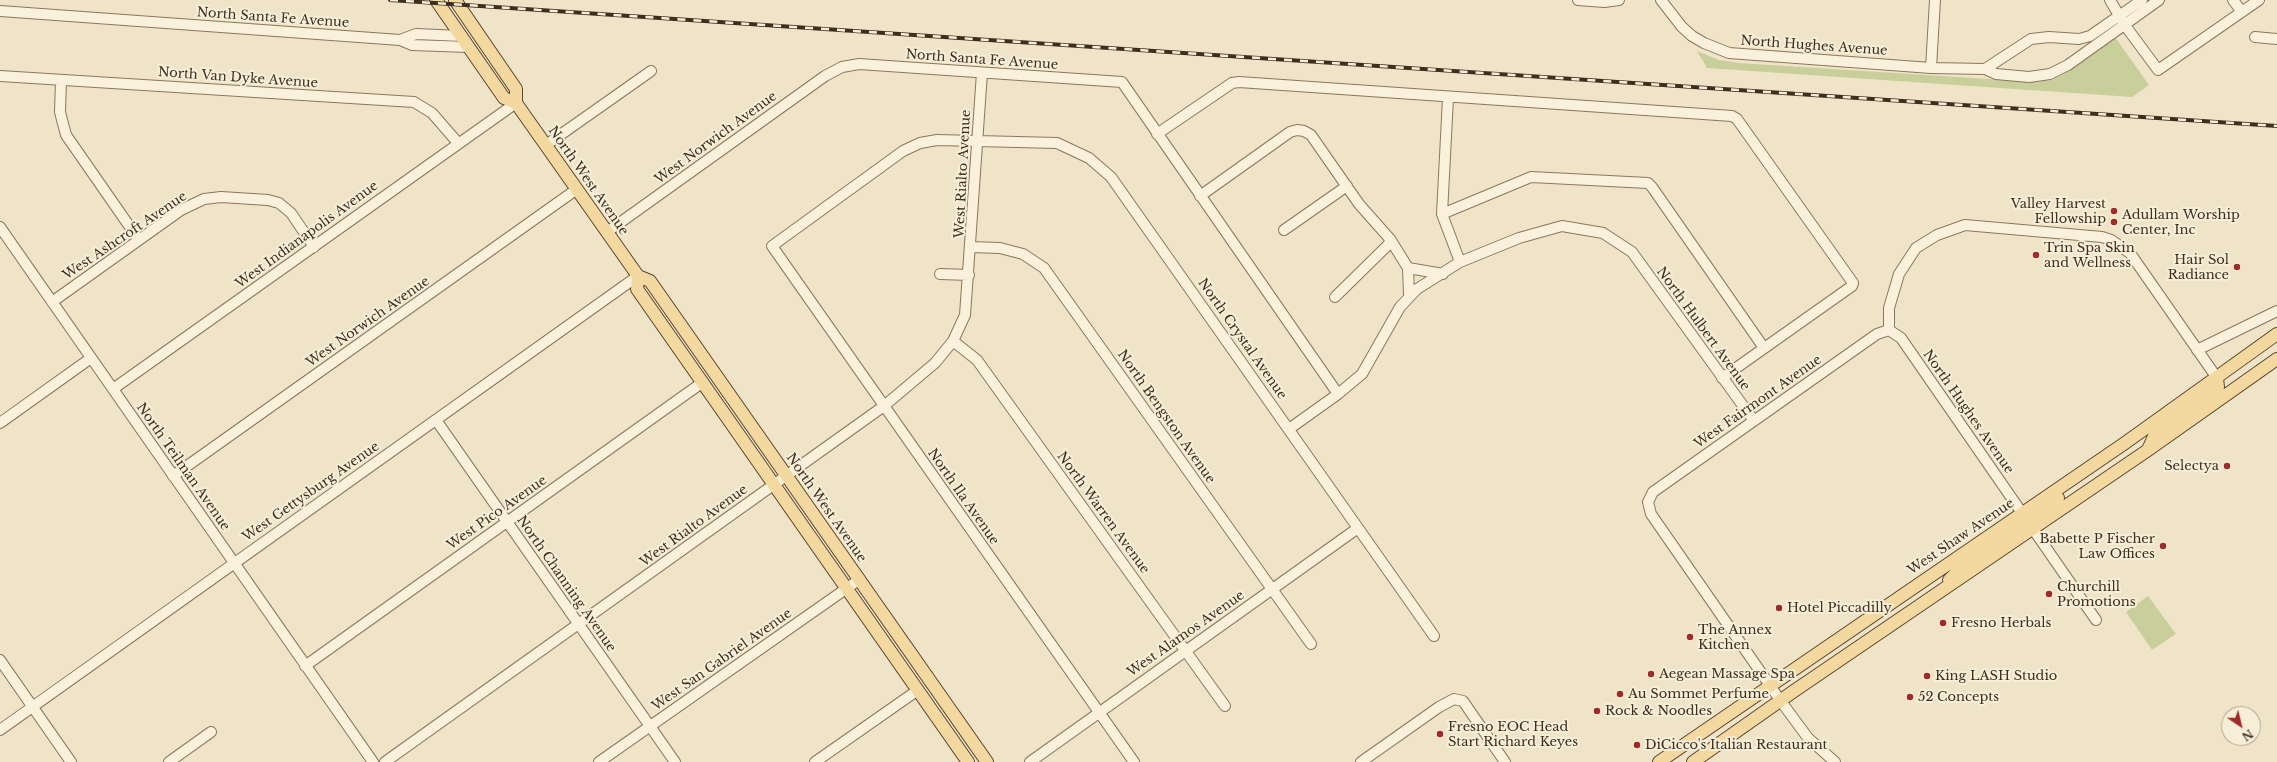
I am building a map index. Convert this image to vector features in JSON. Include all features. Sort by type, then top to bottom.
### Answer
[{"type":"main road","name":"North West Avenue","points":[[436,0],[504,98],[516,103],[638,276],[650,281],[987,762]]},
{"type":"main road","name":"North West Avenue","points":[[455,0],[516,89],[516,103]]},
{"type":"main road","points":[[462,36],[469,38],[486,58],[496,60]]},
{"type":"main road","name":"North West Avenue","points":[[638,276],[637,289],[968,762]]},
{"type":"main road","name":"West Shaw Avenue","points":[[1693,762],[1775,693],[2022,513],[2125,443],[2277,334]]},
{"type":"main road","name":"West Shaw Avenue","points":[[1659,762],[1927,602],[2277,359]]},
{"type":"main road","points":[[2148,450],[2155,434],[2216,390],[2217,378]]},
{"type":"main road","points":[[2032,529],[2030,521],[2035,515],[2093,474],[2125,443]]},
{"type":"main road","points":[[1927,602],[1961,568],[2020,527],[2023,520],[2022,513]]},
{"type":"street","points":[[1578,0],[1604,2],[1619,0]]},
{"type":"street","name":"North Hughes Avenue","points":[[1661,0],[1692,36],[1704,43],[1729,53],[1930,68],[1985,69]]},
{"type":"street","points":[[1930,68],[1935,0]]},
{"type":"street","points":[[2110,0],[2154,69],[2160,70],[2259,0]]},
{"type":"street","points":[[1985,69],[1996,74],[2038,77],[2060,70],[2085,53],[2142,0]]},
{"type":"street","points":[[1985,69],[2031,39],[2049,37],[2079,39],[2122,20],[2159,0]]},
{"type":"street","points":[[2233,0],[2242,12]]},
{"type":"street","name":"North Santa Fe Avenue","points":[[0,11],[400,40],[412,45],[469,47]]},
{"type":"street","name":"North Santa Fe Avenue","points":[[400,40],[416,34],[462,36]]},
{"type":"street","points":[[2255,37],[2277,39]]},
{"type":"street","points":[[2079,39],[2085,53]]},
{"type":"street","name":"North Santa Fe Avenue","points":[[842,67],[859,64],[1122,82],[1157,134]]},
{"type":"street","name":"West Norwich Avenue","points":[[607,232],[826,76],[842,67]]},
{"type":"street","points":[[546,145],[651,71]]},
{"type":"street","name":"West Rialto Avenue","points":[[385,762],[884,406],[935,363],[952,341],[965,315],[969,276],[976,142],[982,73]]},
{"type":"street","name":"North Van Dyke Avenue","points":[[0,76],[414,102],[432,113],[458,143]]},
{"type":"street","points":[[61,80],[60,112],[66,135],[139,240]]},
{"type":"street","points":[[1338,394],[1157,134],[1232,83],[1239,82],[1448,98],[1732,116],[1737,119],[1853,283],[1852,286],[1722,378]]},
{"type":"street","points":[[1289,429],[1338,394],[1362,374],[1400,306],[1410,295],[1428,281],[1443,274],[1460,262],[1442,214],[1448,98]]},
{"type":"street","name":"West Indianapolis Avenue","points":[[113,389],[516,103]]},
{"type":"street","points":[[1200,196],[1290,132],[1297,130],[1304,131],[1311,135],[1359,204],[1390,239],[1408,268],[1410,295]]},
{"type":"street","name":"North Ila Avenue","points":[[976,142],[937,140],[920,143],[903,151],[772,246],[1134,762]]},
{"type":"street","name":"North Crystal Avenue","points":[[976,142],[1058,143],[1089,158],[1111,177],[1434,636]]},
{"type":"street","points":[[1442,214],[1531,177],[1648,183],[1764,348]]},
{"type":"street","points":[[1284,230],[1347,186]]},
{"type":"street","name":"West Norwich Avenue","points":[[173,476],[577,189]]},
{"type":"street","name":"West Ashcroft Avenue","points":[[52,302],[189,206],[204,199],[217,197],[268,200],[279,203],[291,213],[314,246]]},
{"type":"street","points":[[1889,330],[1889,308],[1900,274],[1916,248],[1937,235],[1965,225],[2102,237],[2111,240],[2130,253],[2217,378]]},
{"type":"street","name":"North Hulbert Avenue","points":[[1460,262],[1518,238],[1562,226],[1603,233],[1632,252],[1754,421]]},
{"type":"street","name":"North Teilman Avenue","points":[[0,227],[373,762]]},
{"type":"street","points":[[1335,297],[1389,244],[1390,239]]},
{"type":"street","name":"North Bengston Avenue","points":[[971,247],[1000,248],[1023,254],[1044,268],[1311,644]]},
{"type":"street","points":[[1408,268],[1443,274]]},
{"type":"street","points":[[940,274],[969,276]]},
{"type":"street","name":"West Gettysburg Avenue","points":[[0,730],[638,276]]},
{"type":"street","points":[[2197,350],[2277,311]]},
{"type":"street","name":"North Hughes Avenue","points":[[1889,330],[1901,338],[2022,513]]},
{"type":"street","name":"West Fairmont Avenue","points":[[1775,693],[1651,514],[1648,502],[1654,492],[1877,334],[1889,330]]},
{"type":"street","name":"North Warren Avenue","points":[[952,341],[977,360],[1225,706]]},
{"type":"street","points":[[0,423],[92,358]]},
{"type":"street","name":"West Pico Avenue","points":[[306,666],[703,382]]},
{"type":"street","name":"North Channing Avenue","points":[[436,420],[675,762]]},
{"type":"street","name":"West Alamos Avenue","points":[[1030,762],[1358,528]]},
{"type":"street","points":[[2032,529],[2096,620]]},
{"type":"street","name":"West San Gabriel Avenue","points":[[599,762],[860,579]]},
{"type":"street","points":[[0,660],[71,762]]},
{"type":"street","points":[[815,762],[918,690]]},
{"type":"street","points":[[1775,693],[1808,738],[1835,762]]},
{"type":"street","points":[[1361,762],[1439,707],[1454,699],[1463,701],[1505,762]]},
{"type":"street","points":[[169,762],[211,732]]},
{"type":"green space","points":[[2115,37],[2149,85],[2132,97],[1707,68],[1697,51],[1719,60],[1739,63],[2036,82],[2052,80],[2064,74]]},
{"type":"green space","points":[[2148,596],[2176,634],[2152,650],[2126,612]]},
{"type":"railway","points":[[390,0],[2277,126]]},
{"type":"place","name":"Valley Harvest Fellowship","points":[[2114,211]]},
{"type":"place","name":"Adullam Worship Center, Inc","points":[[2114,222]]},
{"type":"place","name":"Trin Spa Skin and Wellness","points":[[2036,255]]},
{"type":"place","name":"Hair Sol Radiance","points":[[2237,267]]},
{"type":"place","name":"Selectya","points":[[2227,466]]},
{"type":"place","name":"Babette P Fischer Law Offices","points":[[2163,546]]},
{"type":"place","name":"Churchill Promotions","points":[[2049,594]]},
{"type":"place","name":"Hotel Piccadilly","points":[[1779,608]]},
{"type":"place","name":"Fresno Herbals","points":[[1943,623]]},
{"type":"place","name":"The Annex Kitchen","points":[[1690,637]]},
{"type":"place","name":"Aegean Massage Spa","points":[[1651,674]]},
{"type":"place","name":"King LASH Studio","points":[[1927,676]]},
{"type":"place","name":"Au Sommet Perfume","points":[[1620,694]]},
{"type":"place","name":"52 Concepts","points":[[1910,697]]},
{"type":"place","name":"Rock & Noodles","points":[[1597,711]]},
{"type":"place","name":"Fresno EOC Head Start Richard Keyes","points":[[1440,734]]},
{"type":"place","name":"DiCicco's Italian Restaurant","points":[[1637,745]]}]
